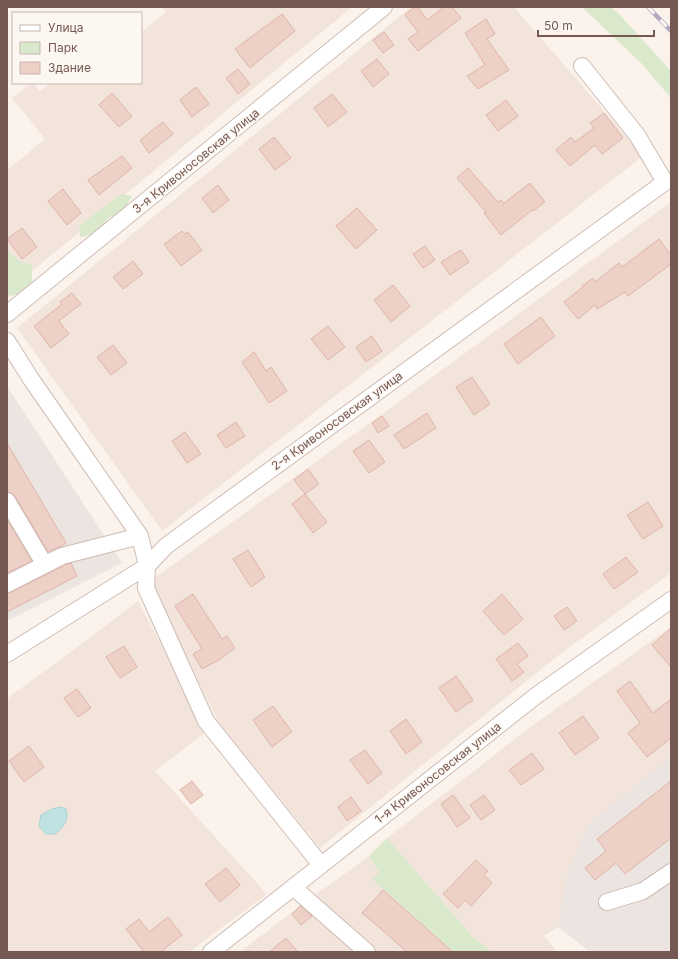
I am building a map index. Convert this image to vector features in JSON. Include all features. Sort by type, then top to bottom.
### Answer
[{"type":"street","name":"3-я Кривоносовская улица","points":[[7,314],[384,7]]},
{"type":"street","name":"2-я Кривоносовская улица","points":[[7,654],[147,566],[166,546],[665,182],[637,135],[582,66]]},
{"type":"street","points":[[7,341],[31,379],[140,536],[147,566],[146,588],[206,721],[321,865]]},
{"type":"street","points":[[7,501],[45,565]]},
{"type":"street","points":[[7,584],[62,556],[140,536]]},
{"type":"street","name":"1-я Кривоносовская улица","points":[[211,952],[538,695],[671,600]]},
{"type":"street","points":[[607,902],[643,891],[671,872]]},
{"type":"street","points":[[293,887],[367,952]]},
{"type":"shaded area","points":[[162,7],[352,7],[19,282],[7,267],[7,170],[45,139],[12,98],[30,84],[34,84],[40,91],[50,84],[74,84],[76,86],[78,84],[142,84],[142,31],[166,12]]},
{"type":"shaded area","points":[[411,7],[514,7],[643,156],[162,531],[17,328]]},
{"type":"shaded area","points":[[671,202],[671,573],[556,657],[320,848],[219,723],[149,582],[367,425]]},
{"type":"shaded area","points":[[7,386],[122,563],[7,621]]},
{"type":"shaded area","points":[[138,601],[207,731],[155,771],[267,894],[189,952],[7,952],[7,709],[9,697]]},
{"type":"shaded area","points":[[671,627],[671,757],[588,824],[567,874],[558,927],[544,936],[557,952],[492,952],[473,937],[387,838],[536,723]]},
{"type":"shaded area","points":[[671,757],[671,952],[590,952],[558,927],[567,874],[588,824]]},
{"type":"shaded area","points":[[369,856],[380,872],[372,879],[454,952],[240,952],[304,903]]},
{"type":"green space","points":[[582,7],[611,7],[620,15],[671,71],[671,98],[641,63]]},
{"type":"green space","points":[[121,194],[132,196],[122,214],[109,217],[96,234],[80,237],[79,226]]},
{"type":"green space","points":[[7,250],[20,262],[32,264],[32,282],[22,294],[7,296]]},
{"type":"green space","points":[[387,838],[473,937],[492,952],[454,952],[372,879],[379,872],[369,856]]},
{"type":"water","points":[[61,807],[66,809],[67,813],[65,823],[55,834],[46,834],[39,826],[41,815],[52,809]]},
{"type":"building","points":[[415,7],[418,7],[427,20],[444,7],[452,7],[461,18],[418,51],[408,39],[418,32],[405,15]]},
{"type":"building","points":[[282,14],[295,31],[250,68],[235,49]]},
{"type":"building","points":[[486,19],[495,34],[487,39],[509,70],[478,89],[467,76],[485,65],[465,33]]},
{"type":"building","points":[[384,32],[394,45],[383,53],[373,40]]},
{"type":"building","points":[[377,59],[389,74],[373,87],[361,71]]},
{"type":"building","points":[[238,69],[250,84],[238,94],[226,78]]},
{"type":"building","points":[[196,87],[209,104],[192,117],[180,100]]},
{"type":"building","points":[[112,93],[132,116],[119,127],[99,105]]},
{"type":"building","points":[[332,94],[347,112],[328,127],[314,108]]},
{"type":"building","points":[[506,100],[518,116],[498,131],[486,115]]},
{"type":"building","points":[[604,113],[623,138],[602,154],[595,145],[570,166],[556,150],[571,137],[575,142],[594,128],[590,123]]},
{"type":"building","points":[[163,122],[173,134],[149,153],[140,140]]},
{"type":"building","points":[[274,137],[291,158],[275,170],[259,149]]},
{"type":"building","points":[[122,156],[132,168],[99,195],[88,180]]},
{"type":"building","points":[[468,168],[498,202],[501,200],[504,203],[530,183],[545,202],[533,211],[532,210],[501,235],[484,213],[486,212],[457,178]]},
{"type":"building","points":[[218,185],[229,200],[213,213],[202,198]]},
{"type":"building","points":[[63,189],[81,213],[67,225],[48,201]]},
{"type":"building","points":[[357,208],[377,230],[356,249],[336,226]]},
{"type":"building","points":[[22,228],[37,247],[22,259],[7,239]]},
{"type":"building","points":[[182,231],[185,234],[188,232],[202,250],[181,266],[164,244]]},
{"type":"building","points":[[659,239],[671,255],[671,264],[628,296],[625,292],[597,309],[595,305],[578,319],[564,302],[593,278],[595,282],[619,263],[622,267]]},
{"type":"building","points":[[425,246],[435,260],[423,268],[413,254]]},
{"type":"building","points":[[461,250],[469,262],[450,275],[441,262]]},
{"type":"building","points":[[133,261],[143,274],[123,289],[113,277]]},
{"type":"building","points":[[393,285],[410,306],[391,322],[374,300]]},
{"type":"building","points":[[72,293],[81,304],[59,321],[69,334],[51,348],[34,326],[62,304],[60,302]]},
{"type":"building","points":[[541,317],[555,336],[518,364],[504,344]]},
{"type":"building","points":[[328,326],[345,347],[328,360],[311,339]]},
{"type":"building","points":[[372,336],[382,351],[366,362],[356,347]]},
{"type":"building","points":[[113,345],[127,363],[111,375],[97,357]]},
{"type":"building","points":[[254,352],[266,371],[271,367],[287,391],[269,403],[242,362]]},
{"type":"building","points":[[472,377],[490,404],[474,415],[456,387]]},
{"type":"building","points":[[427,413],[436,428],[404,449],[394,435]]},
{"type":"building","points":[[382,416],[389,426],[378,433],[372,423]]},
{"type":"building","points":[[236,422],[245,436],[226,448],[217,435]]},
{"type":"building","points":[[185,432],[201,454],[187,463],[172,441]]},
{"type":"building","points":[[369,440],[385,462],[369,473],[353,451]]},
{"type":"building","points":[[7,443],[66,543],[62,546],[48,552],[15,496],[7,492]]},
{"type":"building","points":[[308,469],[319,484],[305,494],[294,480]]},
{"type":"building","points":[[305,494],[327,522],[313,533],[292,504]]},
{"type":"building","points":[[648,502],[663,526],[643,539],[627,515]]},
{"type":"building","points":[[7,520],[32,561],[7,573]]},
{"type":"building","points":[[248,550],[265,577],[251,587],[233,559]]},
{"type":"building","points":[[626,557],[638,572],[614,589],[603,574]]},
{"type":"building","points":[[71,563],[77,576],[7,612],[7,593]]},
{"type":"building","points":[[193,594],[222,639],[227,636],[235,648],[219,660],[202,669],[193,654],[202,649],[175,606]]},
{"type":"building","points":[[502,594],[523,619],[504,635],[483,611]]},
{"type":"building","points":[[567,607],[577,621],[564,630],[554,616]]},
{"type":"building","points":[[671,628],[671,667],[652,645]]},
{"type":"building","points":[[518,643],[528,656],[517,664],[524,672],[512,681],[496,659]]},
{"type":"building","points":[[124,646],[137,667],[120,678],[106,657]]},
{"type":"building","points":[[456,676],[473,700],[456,712],[439,688]]},
{"type":"building","points":[[630,681],[653,713],[671,699],[671,738],[647,757],[628,733],[640,723],[617,691]]},
{"type":"building","points":[[77,689],[91,708],[78,717],[64,698]]},
{"type":"building","points":[[273,706],[292,732],[272,747],[253,720]]},
{"type":"building","points":[[583,716],[599,738],[575,755],[559,733]]},
{"type":"building","points":[[406,719],[422,742],[406,754],[390,731]]},
{"type":"building","points":[[29,746],[44,767],[24,782],[9,761]]},
{"type":"building","points":[[365,750],[382,773],[368,784],[350,760]]},
{"type":"building","points":[[532,753],[544,769],[521,785],[509,770]]},
{"type":"building","points":[[192,781],[203,795],[191,804],[180,790]]},
{"type":"building","points":[[671,781],[671,838],[625,874],[616,863],[595,880],[585,868],[606,851],[597,839]]},
{"type":"building","points":[[453,795],[470,818],[457,827],[441,804]]},
{"type":"building","points":[[484,795],[495,810],[481,820],[470,805]]},
{"type":"building","points":[[351,797],[361,811],[347,821],[338,807]]},
{"type":"building","points":[[476,860],[488,871],[484,875],[492,883],[471,906],[465,900],[458,908],[443,894]]},
{"type":"building","points":[[226,868],[240,885],[220,902],[205,884]]},
{"type":"building","points":[[383,890],[453,952],[407,952],[362,913]]},
{"type":"building","points":[[300,906],[312,916],[301,925],[292,914]]},
{"type":"building","points":[[168,917],[182,935],[164,949],[163,952],[144,952],[126,929],[139,919],[149,932]]},
{"type":"building","points":[[286,938],[298,952],[269,952]]},
{"type":"railway","points":[[648,7],[671,31]]}]
